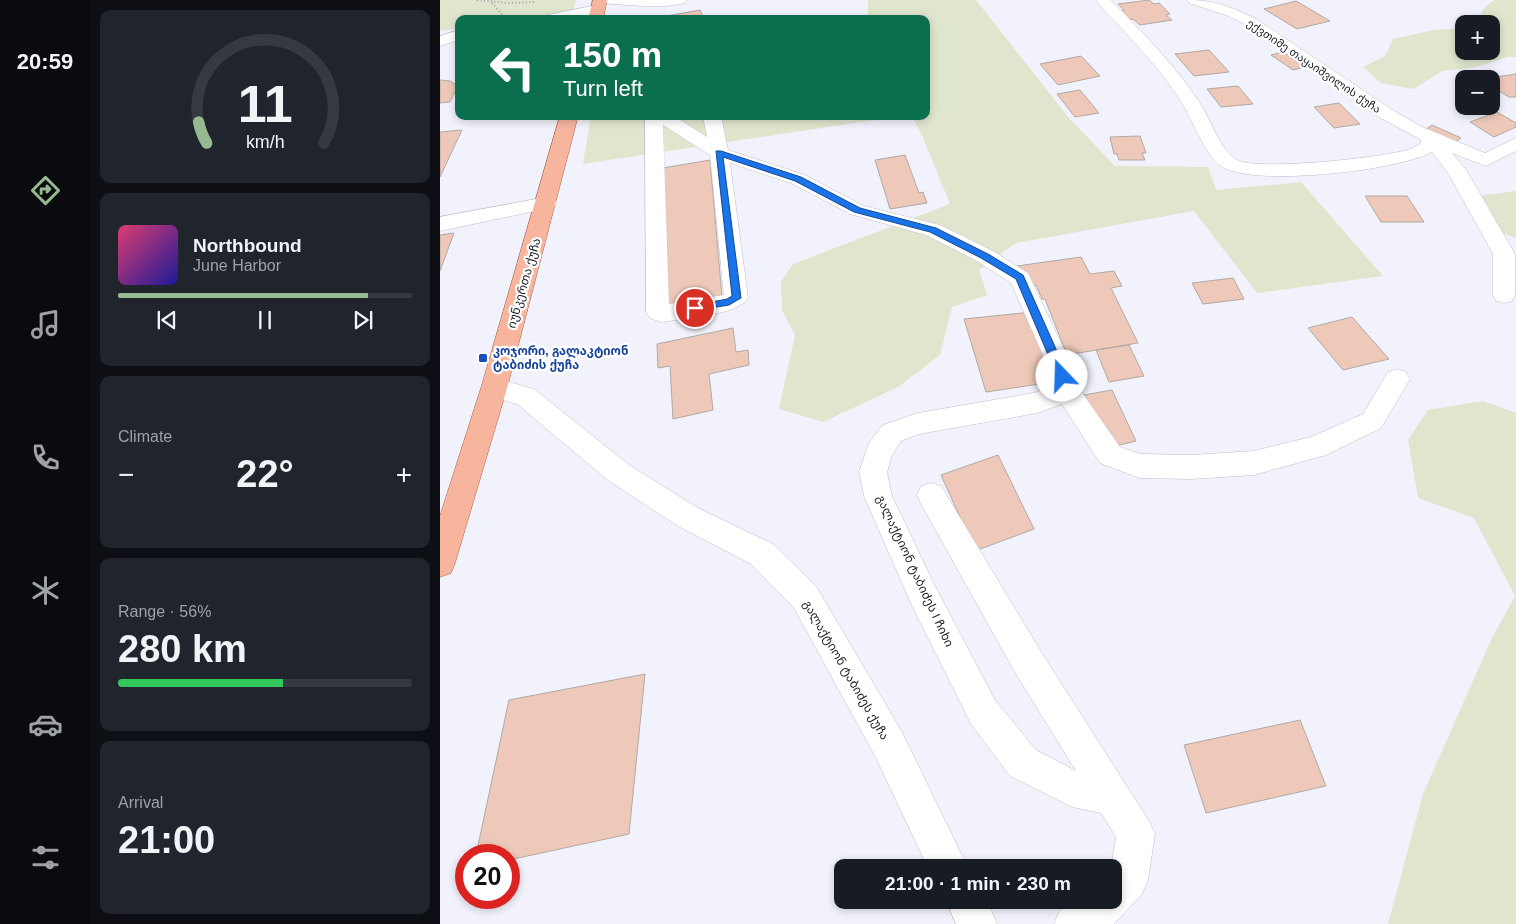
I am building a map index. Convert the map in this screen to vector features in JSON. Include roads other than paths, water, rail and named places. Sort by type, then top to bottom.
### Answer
[{"type":"main road","name":"იუნკერთა ქუჩა","points":[[440,563],[494,388],[547,203],[568,120]]},
{"type":"street","points":[[611,0],[655,2],[680,0]]},
{"type":"street","points":[[1103,0],[1191,100],[1217,148],[1229,163],[1240,168],[1266,170],[1352,165],[1409,156],[1428,147],[1431,138]]},
{"type":"street","name":"ექვთიმე თაყაიშვილის ქუჩა","points":[[1194,0],[1233,13],[1251,22],[1385,113],[1431,138],[1486,160],[1516,144]]},
{"type":"street","points":[[626,15],[627,1]]},
{"type":"street","points":[[568,15],[597,9]]},
{"type":"street","points":[[654,120],[658,312],[661,314],[729,302],[737,298],[713,120]]},
{"type":"street","points":[[667,120],[718,153],[798,179],[857,210],[933,230],[985,256],[1020,278],[1058,362],[1067,391],[1110,455],[1138,466],[1191,468],[1254,463],[1316,447],[1372,421],[1397,379]]},
{"type":"street","points":[[1431,138],[1457,171],[1504,254],[1504,295]]},
{"type":"street","points":[[440,224],[547,203]]},
{"type":"street","name":"გალაქტიონ ტაბიძეს ქუჩა","points":[[494,388],[525,396],[620,472],[688,516],[762,554],[805,597],[889,745],[945,859]]},
{"type":"street","name":"გალაქტიონ ტაბიძეს I ჩიხი","points":[[1067,391],[1037,403],[918,424],[892,433],[879,450],[873,472],[878,496],[923,595],[983,712],[1023,763],[1072,789],[1112,796]]},
{"type":"street","points":[[931,495],[1028,662],[1136,834],[1128,880],[1122,886]]},
{"type":"street","points":[[970,909],[977,924]]},
{"type":"street","points":[[1074,924],[1096,914],[1101,909]]},
{"type":"place","name":"კოჯორი, გალაკტიონ ტაბიძის ქუჩა","points":[[483,358]]}]
